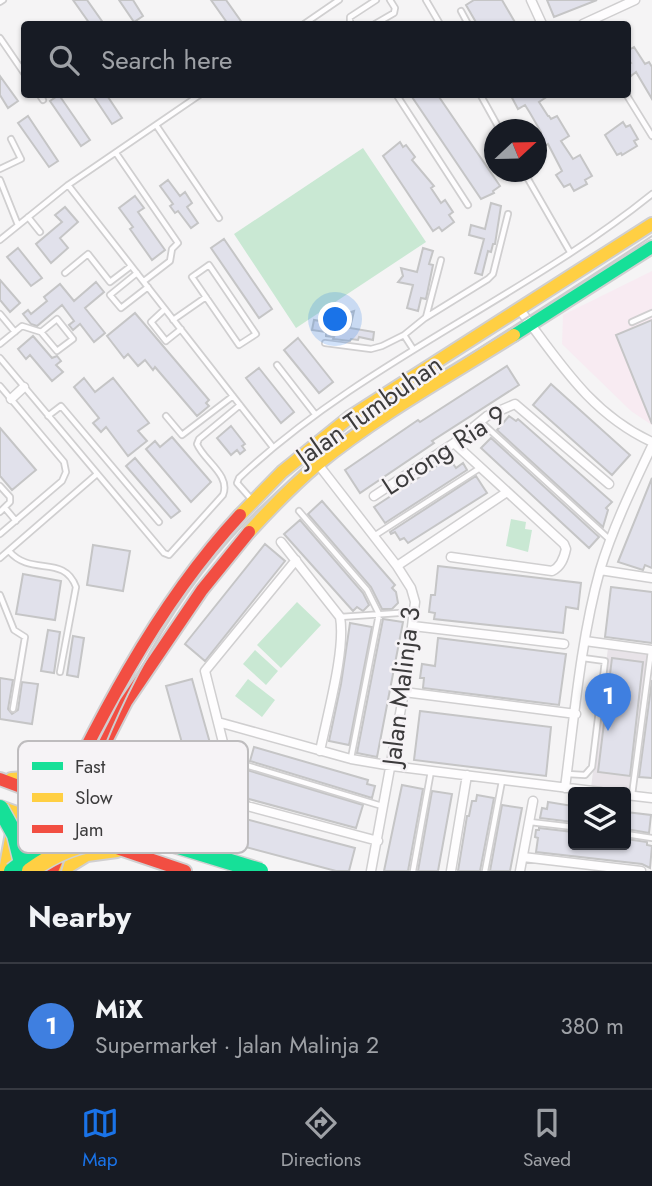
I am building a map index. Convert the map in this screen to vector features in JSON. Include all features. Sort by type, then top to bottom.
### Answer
[{"type":"main road","name":"Jalan Tumbuhan","points":[[97,741],[105,709],[140,649],[187,578],[256,498],[313,446],[350,417],[652,224]]},
{"type":"main road","name":"Jalan Tumbuhan","points":[[99,741],[202,590],[249,532],[318,464],[366,429],[652,247]]},
{"type":"main road","points":[[552,289],[542,300],[544,309],[550,311],[562,306]]},
{"type":"main road","points":[[495,326],[507,325],[511,330],[506,342]]},
{"type":"main road","points":[[313,446],[321,453],[341,447]]},
{"type":"main road","points":[[256,498],[277,485],[280,487],[281,498]]},
{"type":"main road","points":[[229,529],[230,538],[233,540],[249,532]]},
{"type":"main road","points":[[0,779],[18,778]]},
{"type":"main road","points":[[0,779],[18,785]]},
{"type":"main road","points":[[2,808],[13,824],[5,871]]},
{"type":"main road","points":[[2,808],[18,845]]},
{"type":"main road","points":[[20,853],[26,871],[59,853]]},
{"type":"main road","name":"Jalan Tumbuhan","points":[[26,871],[34,853]]},
{"type":"main road","points":[[12,871],[35,853]]},
{"type":"main road","points":[[56,868],[95,853]]},
{"type":"main road","points":[[131,853],[185,871]]},
{"type":"main road","points":[[170,853],[227,871]]},
{"type":"main road","points":[[201,853],[260,871]]},
{"type":"main road","points":[[210,853],[267,871]]},
{"type":"street","points":[[531,0],[541,21]]},
{"type":"street","points":[[588,21],[614,4],[635,0]]},
{"type":"street","points":[[520,310],[551,354],[590,399],[619,425],[652,444],[610,539],[600,570],[585,641],[565,788]]},
{"type":"street","points":[[11,399],[24,387]]},
{"type":"street","name":"Lorong Ria 9","points":[[374,496],[454,443],[481,421],[515,404],[609,484]]},
{"type":"street","points":[[451,557],[552,571],[558,569],[566,547],[454,443]]},
{"type":"street","name":"Jalan Malinja 3","points":[[313,446],[318,464],[397,566],[412,592],[413,626],[404,692],[371,871]]},
{"type":"street","points":[[397,566],[507,492]]},
{"type":"street","points":[[281,542],[340,617],[342,631],[338,662],[320,751]]},
{"type":"street","points":[[224,741],[205,671],[296,560]]},
{"type":"street","points":[[600,570],[652,579]]},
{"type":"street","points":[[413,626],[564,644]]},
{"type":"street","points":[[585,641],[651,650]]},
{"type":"street","points":[[404,692],[576,713]]},
{"type":"street","points":[[218,722],[351,759],[568,788]]},
{"type":"street","points":[[451,871],[467,775]]},
{"type":"street","points":[[631,795],[652,798]]},
{"type":"street","points":[[520,871],[533,801]]},
{"type":"street","points":[[248,806],[378,841]]},
{"type":"street","points":[[523,857],[641,871]]},
{"type":"lane","points":[[308,21],[339,0]]},
{"type":"lane","points":[[358,0],[363,8]]},
{"type":"lane","points":[[350,21],[349,17],[376,0]]},
{"type":"lane","points":[[426,0],[438,21]]},
{"type":"lane","points":[[380,21],[394,13],[392,1]]},
{"type":"lane","points":[[461,11],[466,21]]},
{"type":"lane","points":[[0,37],[21,69]]},
{"type":"lane","points":[[0,240],[68,185],[195,98]]},
{"type":"lane","points":[[399,98],[468,205]]},
{"type":"lane","points":[[482,98],[494,119]]},
{"type":"lane","points":[[628,98],[652,136]]},
{"type":"lane","points":[[156,125],[219,218]]},
{"type":"lane","points":[[0,169],[21,159],[11,139]]},
{"type":"lane","points":[[116,153],[178,243],[172,248],[170,261],[144,282]]},
{"type":"lane","points":[[0,180],[18,225]]},
{"type":"lane","points":[[530,182],[570,253]]},
{"type":"lane","points":[[68,185],[272,446]]},
{"type":"lane","points":[[256,498],[237,483],[272,446],[413,349],[570,253],[652,194]]},
{"type":"lane","points":[[325,343],[371,349],[404,335],[425,318],[493,274],[508,214]]},
{"type":"lane","points":[[28,217],[40,232]]},
{"type":"lane","points":[[65,273],[88,254],[110,282],[131,266]]},
{"type":"lane","points":[[425,318],[441,260]]},
{"type":"lane","points":[[209,265],[256,334],[240,345],[206,297],[192,277],[209,265]]},
{"type":"lane","points":[[137,273],[110,295],[121,308],[148,287]]},
{"type":"lane","points":[[173,320],[206,297]]},
{"type":"lane","points":[[165,309],[151,322],[166,341],[181,330]]},
{"type":"lane","points":[[632,321],[652,313]]},
{"type":"lane","points":[[0,314],[15,332]]},
{"type":"lane","points":[[0,344],[22,326],[41,332],[57,351],[73,339],[57,319],[41,332]]},
{"type":"lane","points":[[404,335],[413,349]]},
{"type":"lane","points":[[0,358],[164,553],[169,555],[223,495],[225,481],[197,444],[240,405]]},
{"type":"lane","points":[[277,365],[315,414]]},
{"type":"lane","points":[[0,386],[64,462],[66,472],[62,481],[0,534]]},
{"type":"lane","points":[[166,416],[182,435],[233,396]]},
{"type":"lane","points":[[48,416],[61,406],[159,522]]},
{"type":"lane","points":[[481,421],[610,539]]},
{"type":"lane","points":[[374,537],[481,468]]},
{"type":"lane","points":[[0,558],[97,474]]},
{"type":"lane","points":[[0,486],[10,497],[10,502],[2,510],[16,521]]},
{"type":"lane","points":[[299,511],[367,590],[379,614],[351,759]]},
{"type":"lane","points":[[9,551],[18,562],[67,571],[73,578],[76,587],[60,672]]},
{"type":"lane","points":[[0,595],[15,630],[24,637],[13,709]]},
{"type":"lane","points":[[340,617],[414,612]]},
{"type":"lane","points":[[630,787],[651,650]]},
{"type":"lane","points":[[567,774],[584,775],[592,767],[605,661],[583,658]]},
{"type":"lane","points":[[248,766],[384,807]]},
{"type":"lane","points":[[412,871],[431,771]]},
{"type":"lane","points":[[485,871],[502,780]]},
{"type":"lane","points":[[530,822],[568,826]]},
{"type":"lane","points":[[631,835],[652,838]]},
{"type":"shaded area","points":[[652,271],[652,425],[631,411],[562,344],[563,315]]},
{"type":"shaded area","points":[[608,648],[648,653],[631,792],[631,787],[591,787]]},
{"type":"green space","points":[[363,148],[426,242],[296,328],[234,234]]},
{"type":"green space","points":[[511,519],[526,522],[525,529],[532,530],[528,552],[506,546]]},
{"type":"green space","points":[[297,602],[321,625],[281,668],[257,645]]},
{"type":"green space","points":[[255,650],[278,671],[266,685],[243,664]]},
{"type":"green space","points":[[248,679],[275,700],[262,717],[235,696]]},
{"type":"building","points":[[73,0],[87,0],[102,21],[88,21]]},
{"type":"building","points":[[119,0],[133,0],[143,16],[133,21]]},
{"type":"building","points":[[211,0],[226,0],[241,21],[226,21]]},
{"type":"building","points":[[474,0],[502,0],[514,21],[475,21],[466,5]]},
{"type":"building","points":[[547,0],[597,0],[554,17]]},
{"type":"building","points":[[634,47],[645,64],[649,62],[652,67],[652,99],[636,72],[631,76],[631,49]]},
{"type":"building","points":[[0,76],[18,101],[8,108],[0,95]]},
{"type":"building","points":[[61,98],[90,140],[81,146],[50,101]]},
{"type":"building","points":[[95,98],[109,98],[122,118],[112,124]]},
{"type":"building","points":[[413,98],[440,98],[484,163],[484,182],[497,182],[500,186],[494,193],[481,199]]},
{"type":"building","points":[[512,98],[545,98],[539,102],[551,119],[557,116],[569,136],[561,141],[573,159],[580,155],[592,176],[585,180],[587,184],[574,191],[570,184],[564,187],[556,175],[562,171],[547,145],[547,119],[533,119],[525,105],[518,109]]},
{"type":"building","points":[[28,116],[58,161],[49,167],[18,123]]},
{"type":"building","points":[[623,122],[626,127],[630,125],[638,139],[634,141],[637,146],[617,155],[605,135]]},
{"type":"building","points":[[400,142],[403,147],[406,145],[415,157],[412,160],[434,186],[431,188],[441,203],[445,200],[453,212],[449,215],[454,222],[442,231],[439,227],[433,231],[383,156]]},
{"type":"building","points":[[168,180],[180,196],[185,192],[192,203],[187,207],[198,223],[191,228],[178,211],[175,213],[170,206],[173,204],[160,186]]},
{"type":"building","points":[[135,196],[144,208],[138,212],[165,250],[152,260],[119,208]]},
{"type":"building","points":[[491,203],[501,206],[495,244],[491,252],[488,251],[482,275],[475,273],[484,239],[469,235],[471,225],[485,229]]},
{"type":"building","points":[[65,207],[78,222],[60,238],[68,248],[51,263],[36,244],[62,222],[55,215]]},
{"type":"building","points":[[224,239],[272,309],[259,318],[211,248]]},
{"type":"building","points":[[18,248],[42,278],[31,286],[7,257]]},
{"type":"building","points":[[423,248],[433,251],[429,264],[433,265],[426,299],[421,298],[418,311],[407,308],[413,285],[398,282],[403,276],[401,268],[417,272]]},
{"type":"building","points":[[0,280],[20,303],[10,312],[0,300]]},
{"type":"building","points":[[96,282],[104,292],[85,308],[105,333],[94,342],[80,324],[73,330],[69,325],[74,321],[62,305],[37,326],[31,324],[23,314],[28,310],[31,314],[47,301],[44,297],[60,284],[74,301]]},
{"type":"building","points":[[340,309],[348,313],[354,311],[350,328],[374,332],[373,340],[359,337],[358,340],[350,341],[333,339],[334,337],[326,336],[326,332],[312,330],[314,320],[338,324]]},
{"type":"building","points":[[135,313],[209,400],[206,403],[209,406],[197,416],[155,367],[153,370],[145,360],[138,366],[128,354],[124,358],[107,336]]},
{"type":"building","points":[[652,320],[652,424],[616,335]]},
{"type":"building","points":[[33,336],[52,358],[57,356],[61,361],[56,365],[63,372],[52,381],[30,355],[26,359],[18,349]]},
{"type":"building","points":[[298,338],[333,382],[319,393],[284,350]]},
{"type":"building","points":[[507,366],[519,385],[432,441],[434,443],[360,493],[345,470],[418,420],[420,422]]},
{"type":"building","points":[[259,368],[294,412],[281,423],[246,378]]},
{"type":"building","points":[[84,378],[95,392],[113,378],[149,423],[138,431],[147,441],[128,456],[106,427],[101,432],[93,423],[99,418],[74,387]]},
{"type":"building","points":[[551,384],[630,455],[612,475],[533,405]]},
{"type":"building","points":[[509,416],[516,421],[518,419],[612,502],[606,508],[608,510],[603,527],[497,430]]},
{"type":"building","points":[[231,426],[245,444],[242,446],[245,450],[240,454],[237,450],[231,455],[217,438]]},
{"type":"building","points":[[0,428],[36,470],[12,490],[0,476]]},
{"type":"building","points":[[172,437],[211,482],[191,502],[146,449],[155,441],[160,447]]},
{"type":"building","points":[[491,438],[599,537],[589,548],[481,448]]},
{"type":"building","points":[[135,458],[180,511],[171,518],[126,466]]},
{"type":"building","points":[[449,458],[456,468],[463,463],[467,470],[385,523],[374,507]]},
{"type":"building","points":[[476,476],[487,493],[408,543],[404,538],[400,540],[395,532],[391,534],[390,532]]},
{"type":"building","points":[[652,478],[652,568],[645,565],[643,570],[618,562]]},
{"type":"building","points":[[322,501],[395,585],[392,588],[396,592],[398,603],[392,609],[382,609],[371,587],[308,514]]},
{"type":"building","points":[[300,520],[363,593],[369,605],[363,611],[357,607],[353,611],[284,534]]},
{"type":"building","points":[[265,544],[285,561],[205,661],[185,644]]},
{"type":"building","points":[[93,545],[130,551],[123,591],[87,585]]},
{"type":"building","points":[[438,566],[581,583],[578,609],[566,607],[563,633],[434,619],[435,613],[429,612],[431,595],[435,595]]},
{"type":"building","points":[[23,574],[61,581],[55,620],[16,614]]},
{"type":"building","points":[[611,587],[652,592],[652,643],[605,637]]},
{"type":"building","points":[[383,619],[403,622],[377,757],[357,753]]},
{"type":"building","points":[[350,623],[372,627],[349,745],[329,741]]},
{"type":"building","points":[[48,630],[60,632],[54,673],[41,671]]},
{"type":"building","points":[[73,636],[84,638],[78,677],[67,675]]},
{"type":"building","points":[[438,638],[566,654],[559,705],[423,688],[424,678],[420,678],[422,664],[435,666]]},
{"type":"building","points":[[612,658],[643,662],[630,776],[598,772]]},
{"type":"building","points":[[0,678],[13,680],[8,709],[12,714],[18,710],[22,682],[38,684],[32,724],[0,719]]},
{"type":"building","points":[[192,679],[209,741],[181,741],[166,686]]},
{"type":"building","points":[[652,680],[652,778],[639,777]]},
{"type":"building","points":[[420,711],[551,727],[546,776],[414,760]]},
{"type":"building","points":[[254,747],[368,780],[367,784],[375,786],[372,798],[250,761]]},
{"type":"building","points":[[248,770],[363,805],[356,828],[249,799]]},
{"type":"building","points":[[402,785],[423,789],[408,871],[384,871]]},
{"type":"building","points":[[432,791],[452,794],[438,871],[418,871]]},
{"type":"building","points":[[477,795],[494,798],[480,871],[458,871],[467,816]]},
{"type":"building","points":[[548,802],[568,805],[568,821],[540,818],[542,808],[547,809]]},
{"type":"building","points":[[502,805],[522,808],[510,871],[490,871]]},
{"type":"building","points":[[631,813],[651,815],[649,833],[631,830]]},
{"type":"building","points":[[248,820],[355,848],[349,871],[336,871],[248,848]]},
{"type":"building","points":[[536,830],[568,831],[568,850],[631,850],[631,840],[647,842],[647,845],[652,846],[650,868],[642,864],[536,852],[538,838],[535,837]]},
{"type":"tram line","points":[[107,741],[149,653],[174,613],[231,538],[297,473],[392,401],[461,360],[652,236]]},
{"type":"tram line","points":[[61,871],[67,853]]},
{"type":"traffic: fast","points":[[514,335],[652,247]]},
{"type":"traffic: fast","points":[[0,808],[15,835],[18,847]]},
{"type":"traffic: fast","points":[[20,853],[24,871]]},
{"type":"traffic: fast","points":[[12,871],[35,853]]},
{"type":"traffic: fast","points":[[201,853],[260,871]]},
{"type":"traffic: slow","points":[[240,515],[282,472],[350,417],[652,224]]},
{"type":"traffic: slow","points":[[249,532],[300,480],[341,446],[389,412],[514,335]]},
{"type":"traffic: slow","points":[[11,779],[18,778]]},
{"type":"traffic: slow","points":[[0,807],[18,813]]},
{"type":"traffic: slow","points":[[5,871],[12,833]]},
{"type":"traffic: slow","points":[[30,871],[60,853]]},
{"type":"traffic: slow","points":[[61,871],[87,855],[102,853]]},
{"type":"traffic: jam","points":[[90,741],[124,677],[177,593],[240,515]]},
{"type":"traffic: jam","points":[[106,741],[126,702],[202,590],[249,532]]},
{"type":"traffic: jam","points":[[0,779],[18,786]]},
{"type":"traffic: jam","points":[[52,871],[59,853]]},
{"type":"traffic: jam","points":[[132,853],[185,871]]},
{"type":"place","name":"MiX","points":[[608,731]]}]
